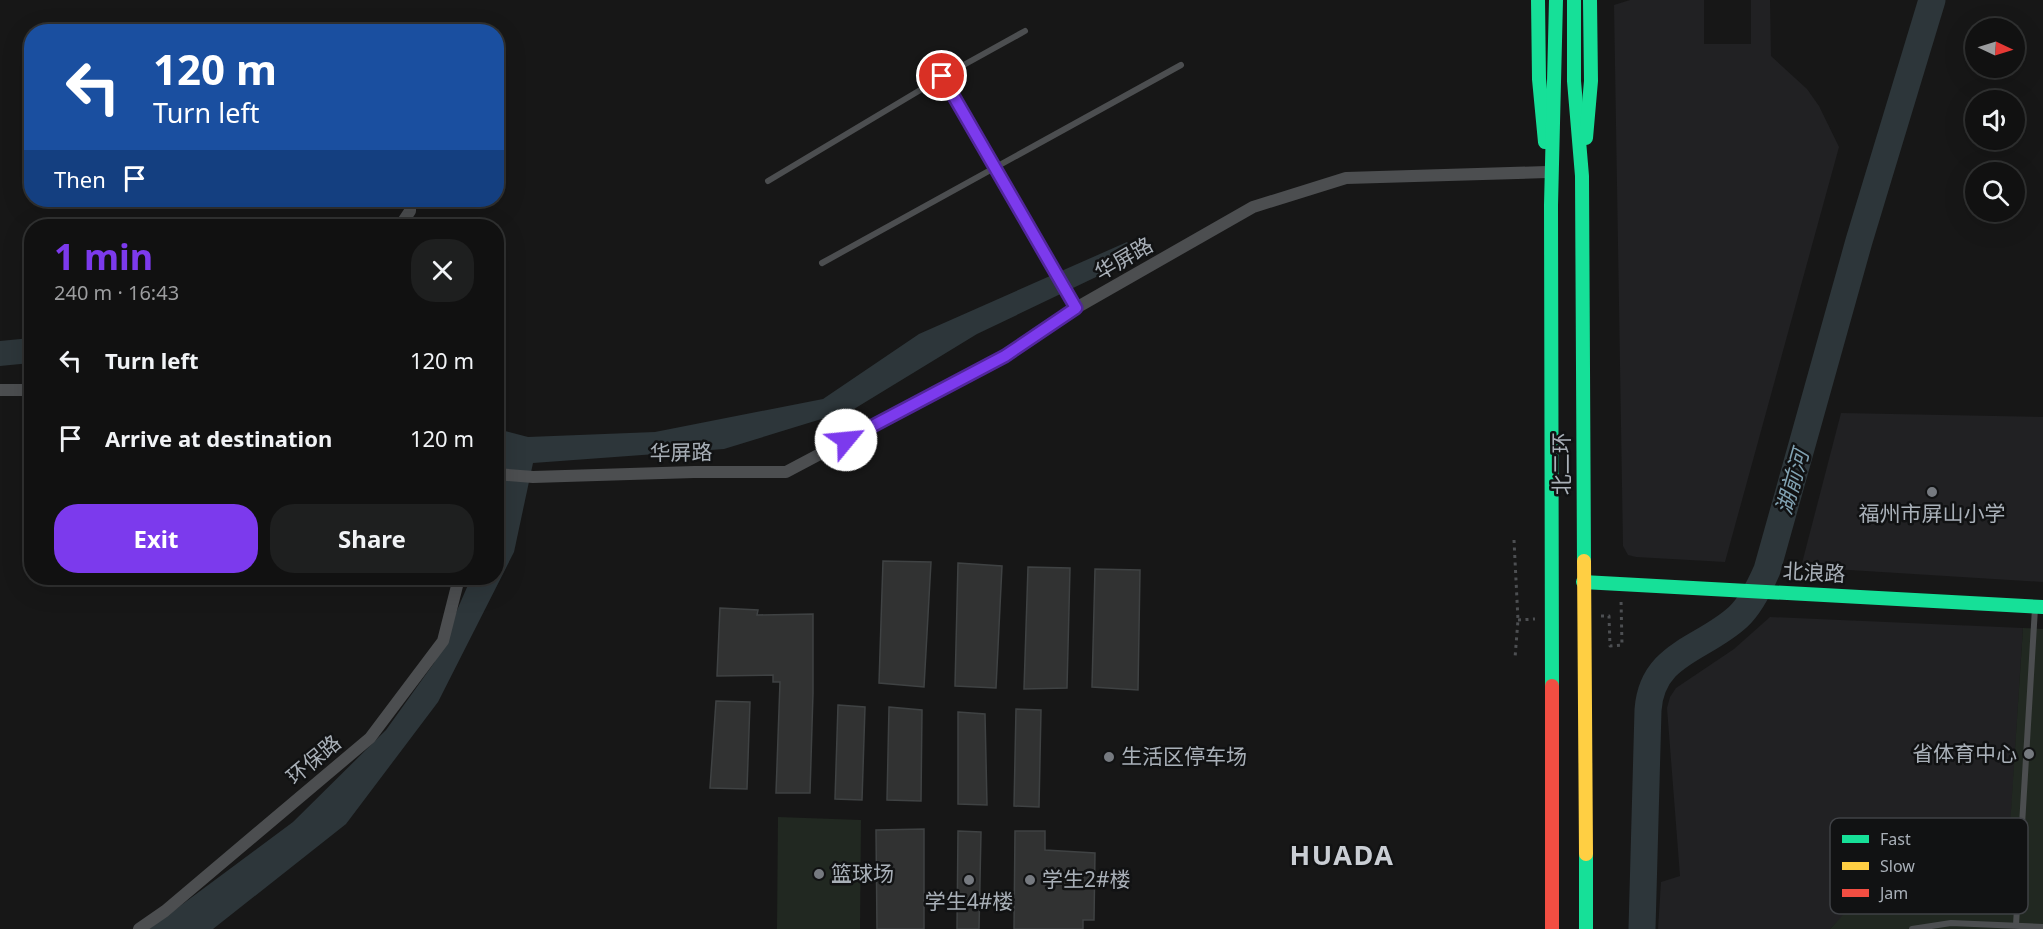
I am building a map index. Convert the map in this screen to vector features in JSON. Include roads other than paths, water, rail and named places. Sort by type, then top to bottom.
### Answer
[{"type":"main road","points":[[1538,0],[1539,79],[1551,206]]},
{"type":"main road","name":"北二环","points":[[1552,929],[1551,206],[1556,0]]},
{"type":"main road","name":"北二环","points":[[1574,0],[1574,81],[1582,176],[1586,929]]},
{"type":"main road","points":[[1582,176],[1591,81],[1590,0]]},
{"type":"main road","name":"北浪路","points":[[1583,582],[2039,607]]},
{"type":"street","name":"华屏路","points":[[504,475],[533,477],[694,472],[786,472],[1005,356],[1076,308],[1253,207],[1346,178],[1548,172]]},
{"type":"street","points":[[0,390],[24,390]]},
{"type":"street","name":"环保路","points":[[139,929],[165,911],[370,738],[443,641],[457,585]]},
{"type":"lane","points":[[768,181],[942,76],[1025,31]]},
{"type":"lane","points":[[822,263],[1181,64]]},
{"type":"lane","points":[[942,76],[1076,308]]},
{"type":"lane","points":[[2022,818],[2029,687],[2039,607]]},
{"type":"lane","points":[[2016,926],[2017,914]]},
{"type":"lane","points":[[1912,929],[1951,923],[2043,927]]},
{"type":"waterway","name":"湖前河","points":[[1642,929],[1648,710],[1652,691],[1659,676],[1669,664],[1724,628],[1743,612],[1755,595],[1767,570],[1859,241],[1932,0]]},
{"type":"place","name":"福州市屏山小学","points":[[1932,492]]},
{"type":"place","name":"省体育中心","points":[[2029,754]]},
{"type":"place","name":"生活区停车场","points":[[1109,757]]},
{"type":"place","name":"篮球场","points":[[819,874]]},
{"type":"place","name":"学生4#楼","points":[[969,880]]},
{"type":"place","name":"学生2#楼","points":[[1030,880]]},
{"type":"district","name":"HUADA","points":[[1342,856]]}]
